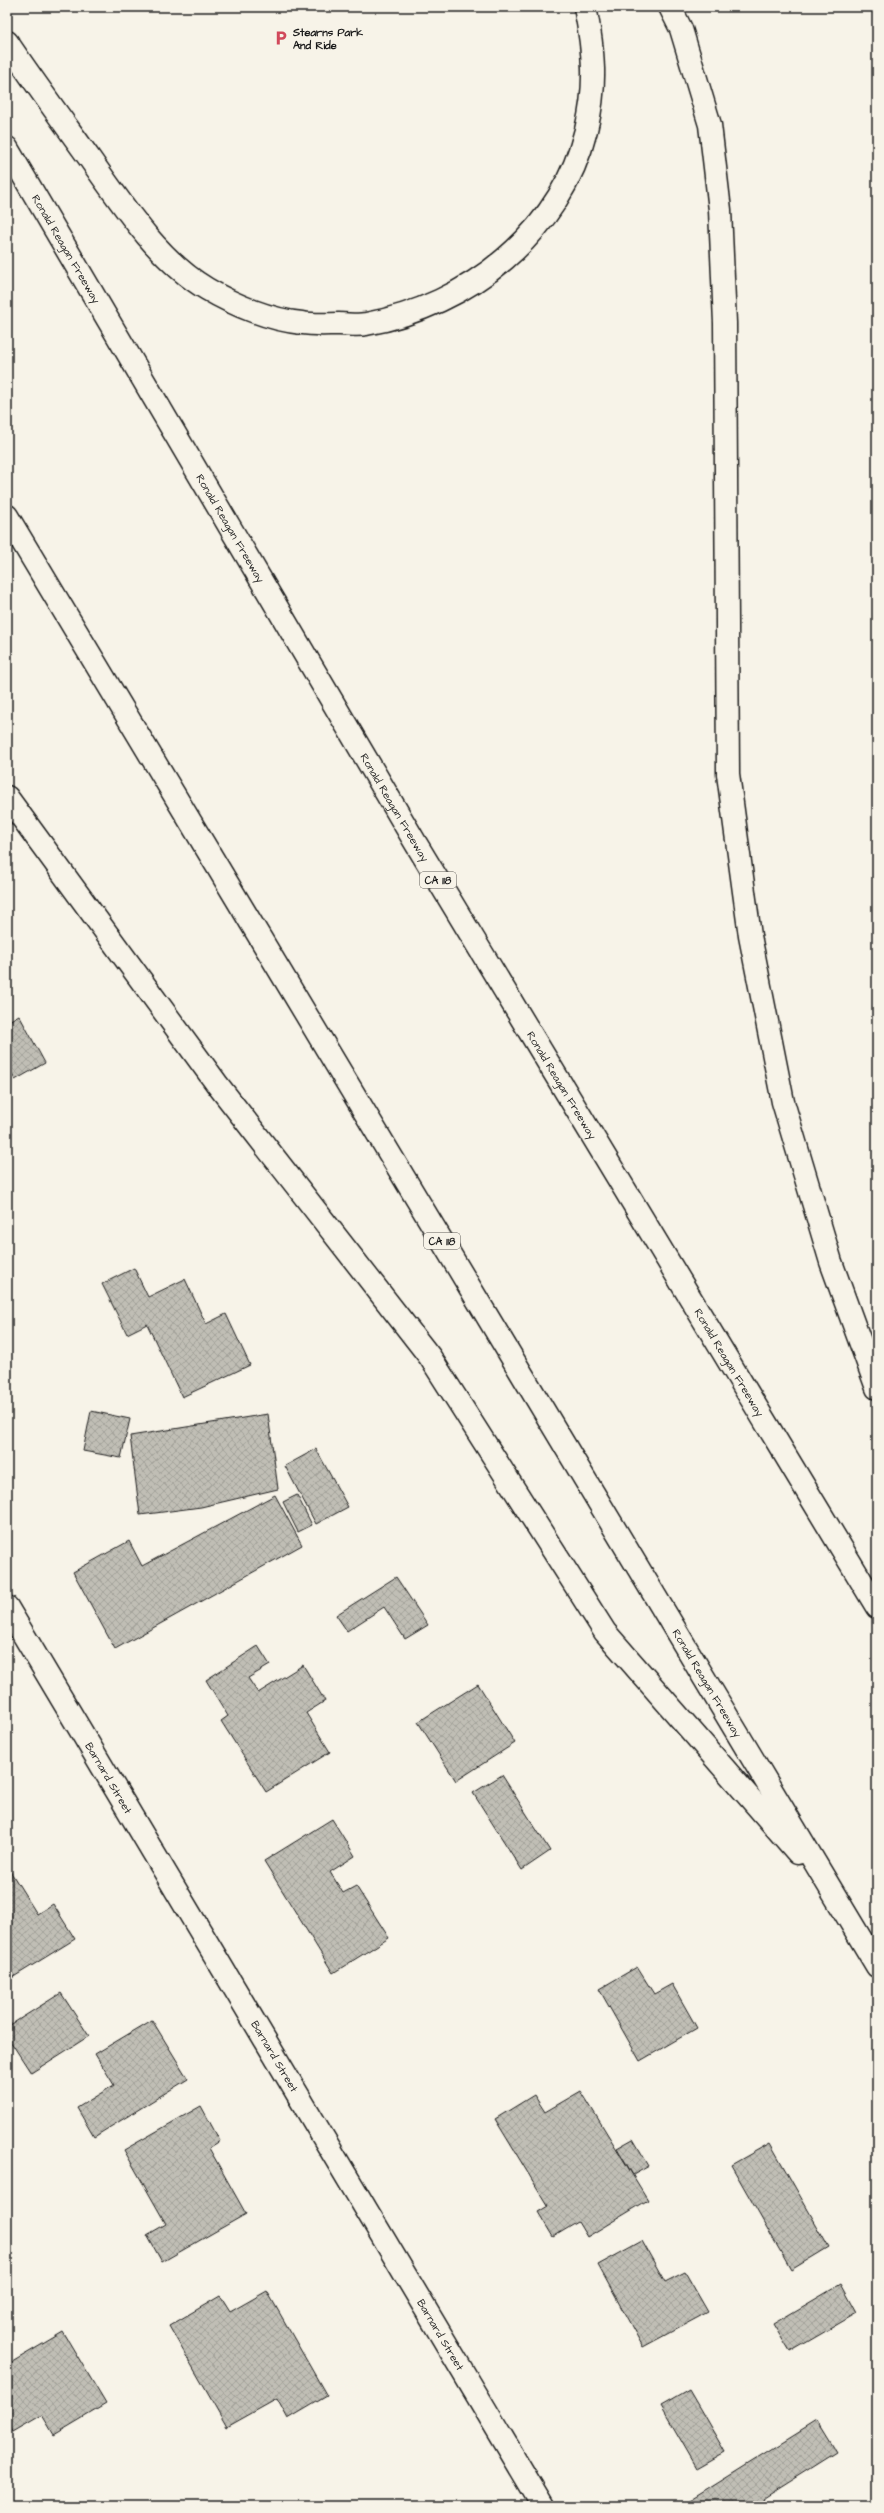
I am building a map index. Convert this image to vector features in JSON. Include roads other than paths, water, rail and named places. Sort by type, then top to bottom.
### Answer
[{"type":"main road","points":[[7,42],[125,209],[162,253],[205,288],[252,311],[301,324],[364,325],[417,312],[455,293],[490,272],[530,235],[552,207],[573,170],[586,131],[593,91],[593,48],[585,7]]},
{"type":"main road","points":[[670,7],[681,29],[710,125],[720,210],[725,323],[728,774],[750,936],[784,1102],[831,1262],[877,1388]]},
{"type":"main road","name":"Ronald Reagan Freeway","points":[[7,148],[416,842],[877,1607]]},
{"type":"main road","name":"Ronald Reagan Freeway","points":[[7,516],[877,1966]]},
{"type":"main road","points":[[7,797],[217,1084],[430,1356],[605,1632],[836,1896]]},
{"type":"main road","name":"Barnard Street","points":[[7,1607],[543,2506]]},
{"type":"place","name":"Stearns Park And Ride","points":[[281,38]]}]
